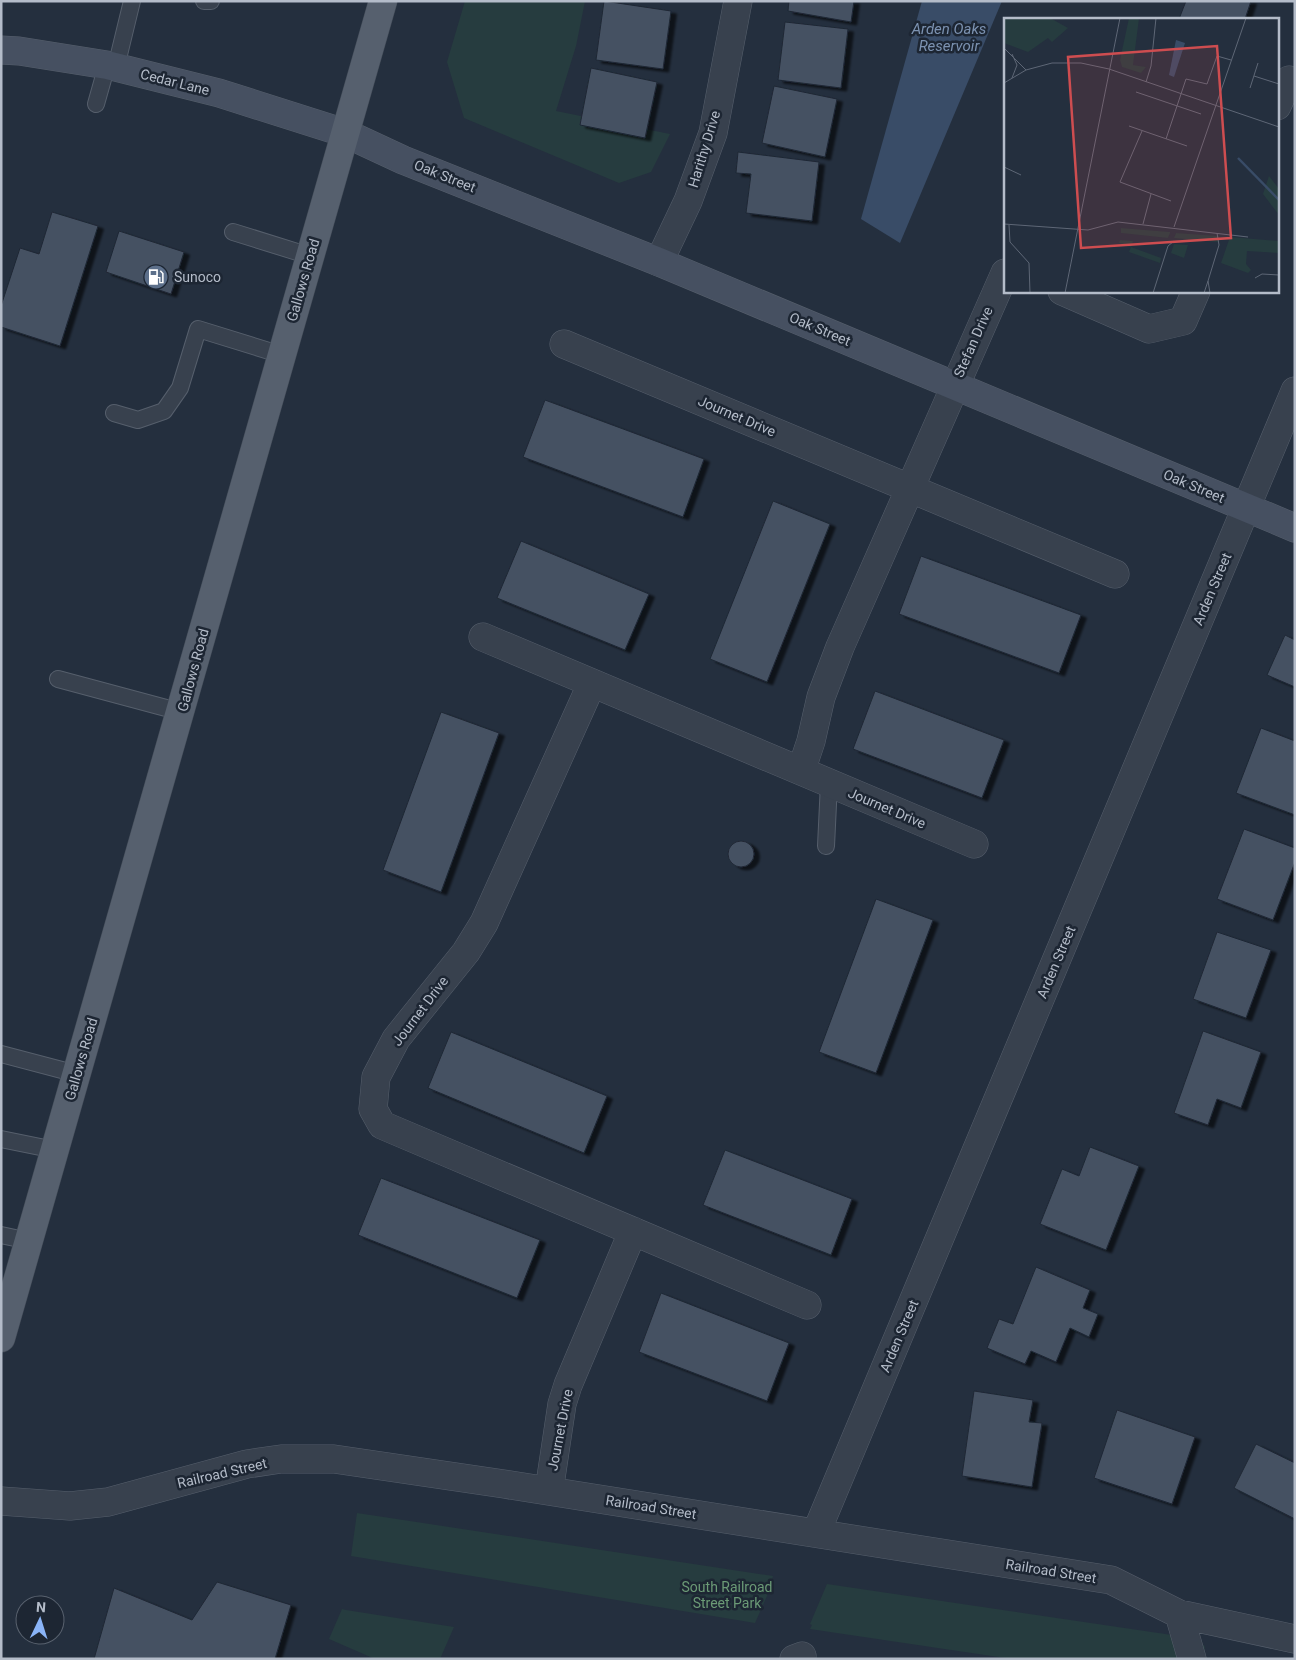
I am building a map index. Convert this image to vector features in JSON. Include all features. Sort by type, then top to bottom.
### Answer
[{"type":"main road","name":"Gallows Road","points":[[1,1338],[182,712],[383,1]]},
{"type":"street","name":"Harithy Drive","points":[[660,262],[688,201],[713,132],[738,1]]},
{"type":"street","name":"Cedar Lane","points":[[1,50],[19,51],[112,66],[219,93],[345,133]]},
{"type":"street","points":[[1278,104],[1288,80],[1295,83]]},
{"type":"street","name":"Oak Street","points":[[345,133],[403,160],[660,262],[1295,528]]},
{"type":"street","name":"Stefan Drive","points":[[954,385],[1004,275]]},
{"type":"street","points":[[1064,292],[1149,329],[1183,322],[1196,292]]},
{"type":"street","name":"Journet Drive","points":[[564,344],[1115,574]]},
{"type":"street","points":[[801,771],[811,742],[821,697],[840,647],[954,385]]},
{"type":"street","name":"Arden Street","points":[[816,1533],[1295,391]]},
{"type":"street","name":"Journet Drive","points":[[483,637],[974,844]]},
{"type":"street","name":"Journet Drive","points":[[592,683],[484,923],[466,952],[396,1039],[376,1077],[373,1109],[382,1125],[807,1305]]},
{"type":"street","name":"Journet Drive","points":[[549,1491],[562,1404],[568,1385],[633,1231]]},
{"type":"street","name":"Railroad Street","points":[[1,1501],[70,1506],[108,1502],[247,1464],[281,1459],[334,1459],[1111,1580],[1179,1614],[1295,1639]]},
{"type":"street","points":[[1179,1614],[1192,1659]]},
{"type":"lane","points":[[96,104],[112,66],[132,1]]},
{"type":"lane","points":[[204,1],[211,1]]},
{"type":"lane","points":[[233,232],[310,256]]},
{"type":"lane","points":[[114,413],[138,420],[164,410],[180,388],[198,329],[282,355]]},
{"type":"lane","points":[[58,679],[182,712]]},
{"type":"lane","points":[[826,846],[829,784]]},
{"type":"lane","points":[[1,1054],[77,1074]]},
{"type":"lane","points":[[1,1139],[55,1150]]},
{"type":"lane","points":[[1,1235],[29,1241]]},
{"type":"green space","points":[[465,1],[585,1],[576,46],[556,111],[670,134],[651,172],[619,183],[464,118],[447,62]]},
{"type":"green space","name":"South Railroad Street Park","points":[[357,1513],[773,1576],[772,1579],[774,1580],[755,1623],[351,1556]]},
{"type":"green space","points":[[827,1584],[1199,1639],[1198,1644],[1204,1645],[1205,1648],[1201,1659],[1012,1659],[810,1629],[812,1625],[810,1624]]},
{"type":"green space","points":[[342,1609],[454,1627],[440,1659],[375,1659],[329,1639]]},
{"type":"water","name":"Arden Oaks Reservoir","points":[[922,1],[1002,1],[900,243],[861,219]]},
{"type":"building","points":[[604,1],[671,11],[663,69],[596,60]]},
{"type":"building","points":[[789,1],[854,1],[851,22],[788,11]]},
{"type":"building","points":[[1186,1],[1251,1],[1245,18],[1179,18]]},
{"type":"building","points":[[785,22],[848,29],[841,88],[778,80]]},
{"type":"building","points":[[591,68],[657,82],[645,138],[580,125]]},
{"type":"building","points":[[774,86],[837,99],[825,157],[762,143]]},
{"type":"building","points":[[738,152],[819,162],[812,221],[746,213],[751,174],[736,173]]},
{"type":"building","points":[[52,212],[98,226],[60,346],[1,327],[1,306],[20,248],[39,254]]},
{"type":"building","points":[[119,231],[184,252],[171,294],[106,272]]},
{"type":"building","points":[[545,400],[704,459],[683,517],[523,457]]},
{"type":"building","points":[[773,501],[830,524],[767,682],[710,659]]},
{"type":"building","points":[[521,541],[649,594],[625,650],[497,598]]},
{"type":"building","points":[[921,556],[1081,615],[1059,673],[899,614]]},
{"type":"building","points":[[1285,635],[1295,640],[1295,687],[1267,675]]},
{"type":"building","points":[[875,691],[1004,740],[982,798],[853,749]]},
{"type":"building","points":[[441,712],[499,733],[441,892],[383,870]]},
{"type":"building","points":[[1261,728],[1295,741],[1295,815],[1236,793]]},
{"type":"building","points":[[1244,829],[1295,848],[1295,862],[1273,920],[1217,899]]},
{"type":"building","points":[[741,841],[750,845],[754,854],[750,863],[741,867],[732,863],[728,854],[732,845]]},
{"type":"building","points":[[876,899],[933,920],[876,1073],[819,1052]]},
{"type":"building","points":[[1217,932],[1271,950],[1246,1018],[1193,999]]},
{"type":"building","points":[[1203,1031],[1261,1052],[1241,1108],[1217,1099],[1208,1125],[1174,1113]]},
{"type":"building","points":[[451,1032],[607,1096],[584,1153],[428,1088]]},
{"type":"building","points":[[1090,1147],[1139,1166],[1106,1250],[1040,1224],[1062,1169],[1079,1176]]},
{"type":"building","points":[[725,1150],[852,1199],[831,1255],[703,1205]]},
{"type":"building","points":[[381,1178],[540,1240],[517,1298],[358,1235]]},
{"type":"building","points":[[1036,1267],[1090,1290],[1083,1308],[1098,1314],[1089,1337],[1070,1328],[1056,1362],[1031,1351],[1025,1364],[987,1348],[999,1319],[1013,1324]]},
{"type":"building","points":[[661,1293],[789,1343],[767,1401],[639,1352]]},
{"type":"building","points":[[974,1391],[1033,1400],[1029,1422],[1042,1423],[1032,1487],[962,1476]]},
{"type":"building","points":[[1117,1410],[1195,1437],[1172,1504],[1094,1478]]},
{"type":"building","points":[[1256,1444],[1295,1463],[1295,1519],[1234,1488]]},
{"type":"building","points":[[217,1582],[291,1605],[275,1659],[94,1659],[114,1588],[192,1620]]},
{"type":"place","name":"Sunoco","points":[[156,277]]}]
